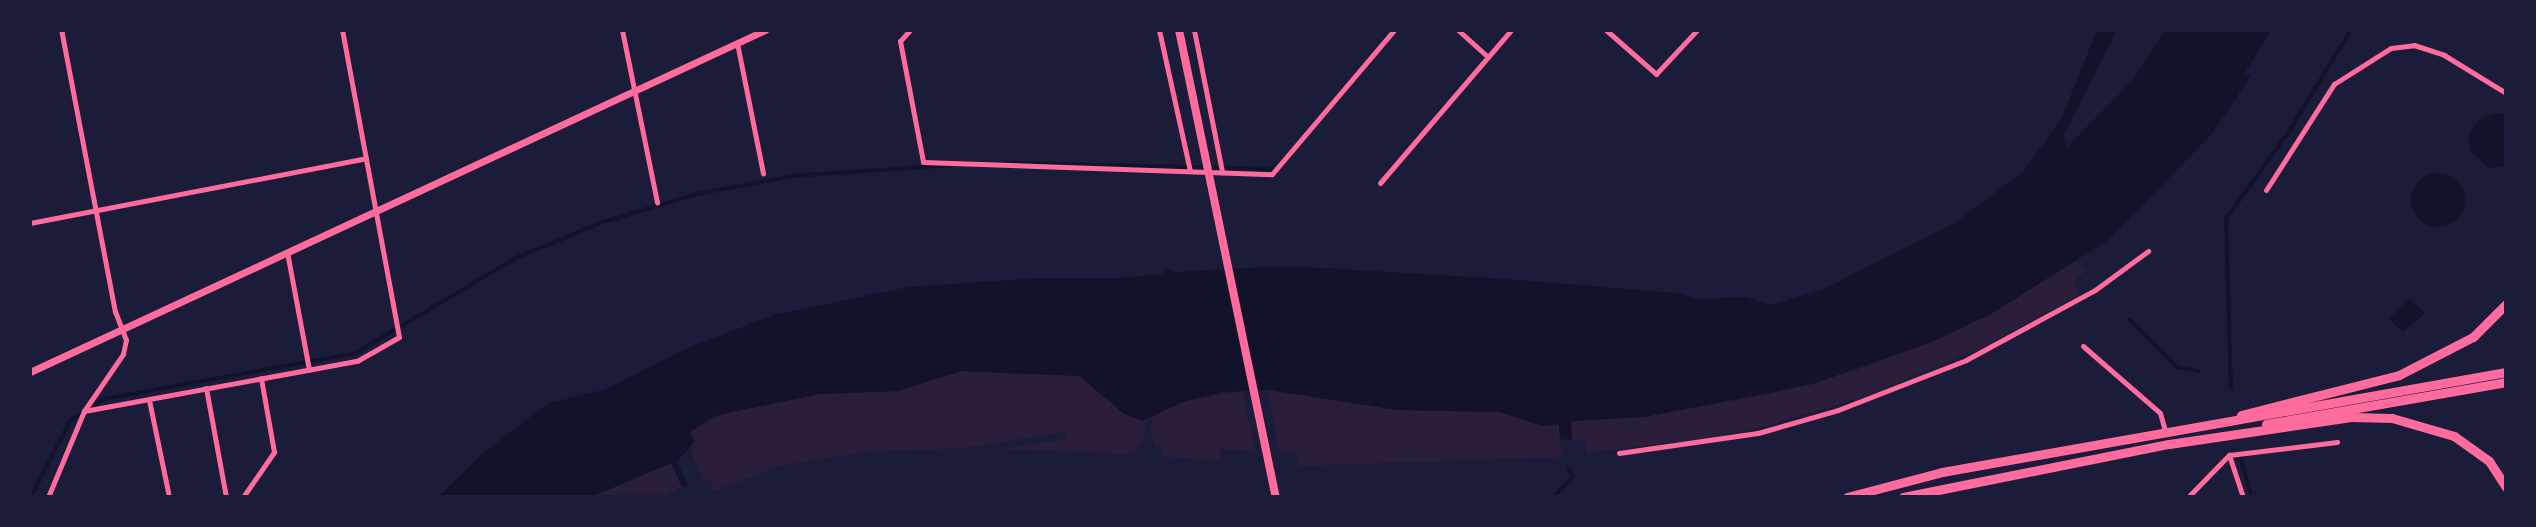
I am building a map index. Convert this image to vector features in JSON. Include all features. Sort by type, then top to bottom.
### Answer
[{"type":"highway","points":[[2236,418],[2399,375],[2473,337],[2506,304]]},
{"type":"highway","points":[[1847,497],[1942,472],[2165,430],[2396,395],[2506,372]]},
{"type":"highway","points":[[1903,497],[1931,494],[2238,432],[2506,382]]},
{"type":"highway","points":[[2238,432],[2351,417],[2392,418],[2454,436],[2488,461],[2506,487]]},
{"type":"main road","points":[[30,372],[765,30]]},
{"type":"main road","points":[[1179,30],[1276,497]]},
{"type":"street","points":[[48,497],[84,411],[123,354],[126,340],[121,329],[61,30]]},
{"type":"street","points":[[84,411],[356,361],[399,337],[342,30]]},
{"type":"street","points":[[622,30],[656,202]]},
{"type":"street","points":[[910,30],[900,41],[923,162],[1272,174],[1394,30]]},
{"type":"street","points":[[1159,30],[1190,171]]},
{"type":"street","points":[[1194,30],[1222,172]]},
{"type":"street","points":[[1458,30],[1488,57]]},
{"type":"street","points":[[1380,183],[1511,30]]},
{"type":"street","points":[[1611,31],[1656,74],[1697,30]]},
{"type":"street","points":[[737,43],[763,173]]},
{"type":"street","points":[[2266,190],[2334,84],[2391,48],[2414,45],[2444,55],[2506,93]]},
{"type":"street","points":[[30,223],[366,158]]},
{"type":"street","points":[[1619,453],[1758,433],[1851,405],[1966,360],[2095,290],[2148,251]]},
{"type":"street","points":[[287,252],[309,370]]},
{"type":"street","points":[[2082,346],[2160,413],[2165,430]]},
{"type":"street","points":[[243,497],[274,452],[261,378]]},
{"type":"street","points":[[206,388],[226,497]]},
{"type":"street","points":[[149,400],[169,497]]},
{"type":"street","points":[[2188,497],[2229,455],[2337,442]]},
{"type":"street","points":[[2229,455],[2243,497]]},
{"type":"shaded area","points":[[2097,30],[2117,30],[2064,134],[2066,148],[2133,80],[2165,30],[2271,30],[2245,73],[2251,76],[2211,135],[2107,241],[1991,314],[1934,341],[1813,384],[1644,417],[1571,421],[1572,440],[1560,439],[1559,424],[1542,426],[1500,412],[1397,410],[1268,390],[1224,392],[1185,401],[1142,421],[1124,414],[1080,376],[961,371],[898,391],[820,394],[714,416],[690,432],[695,441],[677,462],[688,485],[682,487],[671,463],[591,497],[438,497],[481,455],[547,404],[606,389],[685,349],[774,315],[908,287],[1039,278],[1119,278],[1162,274],[1167,268],[1173,272],[1287,266],[1505,279],[1677,293],[1696,299],[1746,297],[1769,305],[1822,290],[1955,223],[2024,171],[2062,117]]},
{"type":"shaded area","points":[[2497,113],[2506,115],[2506,166],[2489,168],[2470,151],[2469,133],[2480,118]]},
{"type":"shaded area","points":[[2443,173],[2453,177],[2461,185],[2465,200],[2461,215],[2453,223],[2433,227],[2423,223],[2415,215],[2411,195],[2415,185],[2423,177]]},
{"type":"shaded area","points":[[2077,261],[2086,271],[2073,281],[2079,295],[1984,347],[1866,396],[1767,426],[1709,438],[1586,453],[1585,439],[1572,440],[1571,421],[1644,417],[1769,394],[1854,371],[1934,341]]},
{"type":"shaded area","points":[[2410,299],[2425,313],[2403,332],[2389,319]]},
{"type":"shaded area","points":[[961,371],[1080,376],[1102,397],[1146,419],[1143,442],[1133,454],[1002,449],[1066,439],[1066,432],[965,448],[867,452],[778,466],[710,493],[713,478],[704,481],[689,447],[695,441],[690,432],[727,411],[820,394],[898,391]]},
{"type":"shaded area","points":[[1268,390],[1397,410],[1500,412],[1542,426],[1559,424],[1562,457],[1299,466],[1296,451],[1279,451]]},
{"type":"shaded area","points":[[1243,391],[1255,451],[1220,449],[1220,462],[1162,456],[1162,447],[1155,446],[1151,435],[1152,417],[1184,401]]},
{"type":"shaded area","points":[[671,463],[682,487],[662,497],[591,497]]},
{"type":"waterway","points":[[2231,389],[2226,219],[2288,133],[2351,30]]},
{"type":"waterway","points":[[1006,163],[1272,169]]},
{"type":"waterway","points":[[88,409],[104,399],[356,353],[516,258],[600,223],[697,194],[792,176],[953,165]]},
{"type":"waterway","points":[[2130,320],[2177,367],[2199,371]]},
{"type":"waterway","points":[[31,497],[70,421],[81,414]]},
{"type":"waterway","points":[[2241,458],[2252,497]]},
{"type":"waterway","points":[[1553,497],[1573,477],[1569,469]]}]
